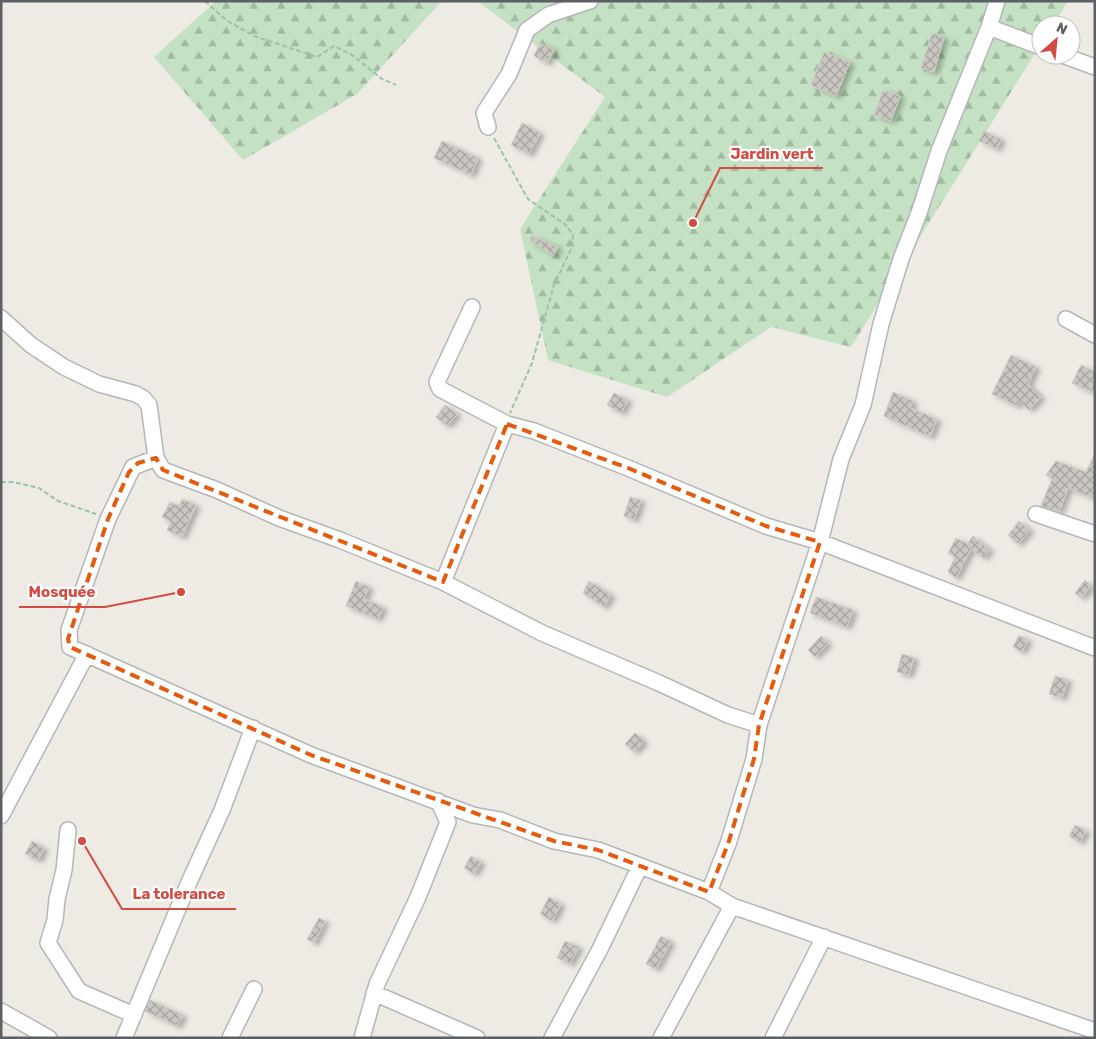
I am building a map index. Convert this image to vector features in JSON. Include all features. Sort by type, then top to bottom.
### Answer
[{"type":"street","points":[[488,128],[484,113],[509,74],[527,30],[548,15],[590,1]]},
{"type":"street","points":[[709,892],[728,844],[754,759],[759,725],[820,542],[841,458],[862,405],[881,324],[901,259],[919,213],[939,151],[989,27],[997,1]]},
{"type":"street","points":[[989,27],[1031,43]]},
{"type":"street","points":[[1081,62],[1095,67]]},
{"type":"street","points":[[472,307],[437,382],[438,387],[507,424],[534,431],[628,468],[766,526],[820,542],[1095,648]]},
{"type":"street","points":[[1,318],[31,345],[64,367],[99,384],[136,394],[143,398],[149,405],[156,458],[163,470],[217,490],[271,515],[443,582],[542,633],[659,682],[728,715],[759,725]]},
{"type":"street","points":[[1066,319],[1095,335]]},
{"type":"street","points":[[443,582],[507,424]]},
{"type":"street","points":[[156,458],[138,463],[129,472],[108,519],[69,630],[70,647],[311,755],[438,800],[473,815],[500,820],[554,842],[598,850],[709,892],[732,906],[1095,1031]]},
{"type":"street","points":[[1036,514],[1095,534]]},
{"type":"street","points":[[1,816],[87,654]]},
{"type":"street","points":[[124,1038],[190,880],[222,810],[253,728]]},
{"type":"street","points":[[362,1038],[374,993],[418,897],[448,822],[438,800]]},
{"type":"street","points":[[448,822],[473,815]]},
{"type":"street","points":[[68,830],[55,920],[48,943],[79,991],[134,1015]]},
{"type":"street","points":[[552,1038],[600,949],[640,866]]},
{"type":"street","points":[[661,1038],[732,906]]},
{"type":"street","points":[[774,1038],[824,937]]},
{"type":"street","points":[[230,1038],[254,989]]},
{"type":"street","points":[[374,993],[477,1038]]},
{"type":"street","points":[[1,1011],[49,1038]]},
{"type":"path","points":[[205,1],[226,20],[254,36],[317,58],[334,46],[352,56],[382,79],[396,85]]},
{"type":"path","points":[[488,128],[528,199],[566,225],[573,235],[572,247],[554,285],[532,363],[507,424]]},
{"type":"path","points":[[1,482],[13,482],[39,488],[58,501],[108,519]]},
{"type":"highlighted area","points":[[507,424],[628,468],[766,526],[820,542],[759,725],[754,759],[728,844],[709,892],[598,850],[554,841],[311,755],[70,647],[68,639],[108,519],[129,472],[138,463],[156,458],[163,470],[443,582]]},
{"type":"green space","points":[[216,1],[442,1],[357,94],[243,160],[154,57]]},
{"type":"green space","points":[[477,1],[1068,1],[1059,15],[1031,15],[1031,60],[851,347],[771,327],[667,397],[548,360],[520,229],[605,97]]},
{"type":"building","points":[[932,33],[944,37],[934,72],[921,68]]},
{"type":"building","points":[[540,43],[554,50],[547,63],[534,56]]},
{"type":"building","points":[[824,52],[850,62],[836,96],[811,85]]},
{"type":"building","points":[[883,90],[900,96],[891,121],[874,115]]},
{"type":"building","points":[[522,123],[540,133],[529,154],[511,145]]},
{"type":"building","points":[[984,131],[1001,139],[997,149],[979,141]]},
{"type":"building","points":[[442,141],[478,158],[471,175],[434,158]]},
{"type":"building","points":[[532,236],[558,247],[554,255],[530,241]]},
{"type":"building","points":[[1011,355],[1036,367],[1028,384],[1041,397],[1029,410],[1020,401],[1017,406],[992,394]]},
{"type":"building","points":[[1081,365],[1095,372],[1095,379],[1089,391],[1072,383]]},
{"type":"building","points":[[893,392],[913,401],[910,408],[937,419],[930,437],[884,416]]},
{"type":"building","points":[[614,393],[628,400],[621,413],[607,405]]},
{"type":"building","points":[[445,405],[457,414],[447,426],[436,417]]},
{"type":"building","points":[[1095,453],[1095,499],[1068,488],[1059,512],[1041,506],[1052,479],[1046,475],[1056,461],[1086,472]]},
{"type":"building","points":[[630,497],[641,500],[634,520],[624,516]]},
{"type":"building","points":[[182,499],[196,505],[182,537],[167,530],[171,522],[162,517],[170,502],[179,506]]},
{"type":"building","points":[[1019,521],[1030,530],[1018,544],[1008,535]]},
{"type":"building","points":[[973,536],[990,550],[983,558],[971,549],[956,578],[948,572],[955,557],[948,553],[956,538],[967,544]]},
{"type":"building","points":[[1085,580],[1091,586],[1081,598],[1075,593]]},
{"type":"building","points":[[356,581],[369,587],[364,599],[383,607],[378,619],[346,606]]},
{"type":"building","points":[[589,581],[611,595],[604,607],[583,593]]},
{"type":"building","points":[[816,597],[853,610],[847,627],[810,613]]},
{"type":"building","points":[[1019,635],[1028,640],[1022,652],[1013,647]]},
{"type":"building","points":[[821,636],[828,643],[815,657],[808,650]]},
{"type":"building","points":[[902,654],[914,658],[909,675],[897,672]]},
{"type":"building","points":[[1055,676],[1068,680],[1062,698],[1049,694]]},
{"type":"building","points":[[635,733],[644,742],[634,752],[625,744]]},
{"type":"building","points":[[1075,825],[1086,831],[1080,842],[1069,836]]},
{"type":"building","points":[[32,841],[44,848],[38,860],[25,854]]},
{"type":"building","points":[[471,856],[481,862],[474,874],[464,868]]},
{"type":"building","points":[[549,897],[561,904],[552,921],[540,914]]},
{"type":"building","points":[[319,918],[325,921],[314,943],[307,939]]},
{"type":"building","points":[[661,936],[671,942],[656,969],[646,964]]},
{"type":"building","points":[[565,941],[579,947],[570,964],[557,958]]},
{"type":"building","points":[[150,1000],[183,1015],[177,1026],[145,1011]]},
{"type":"place","name":"Jardin vert","points":[[693,223]]},
{"type":"place","name":"Mosquée","points":[[181,592]]},
{"type":"place","name":"La tolerance","points":[[82,841]]}]
